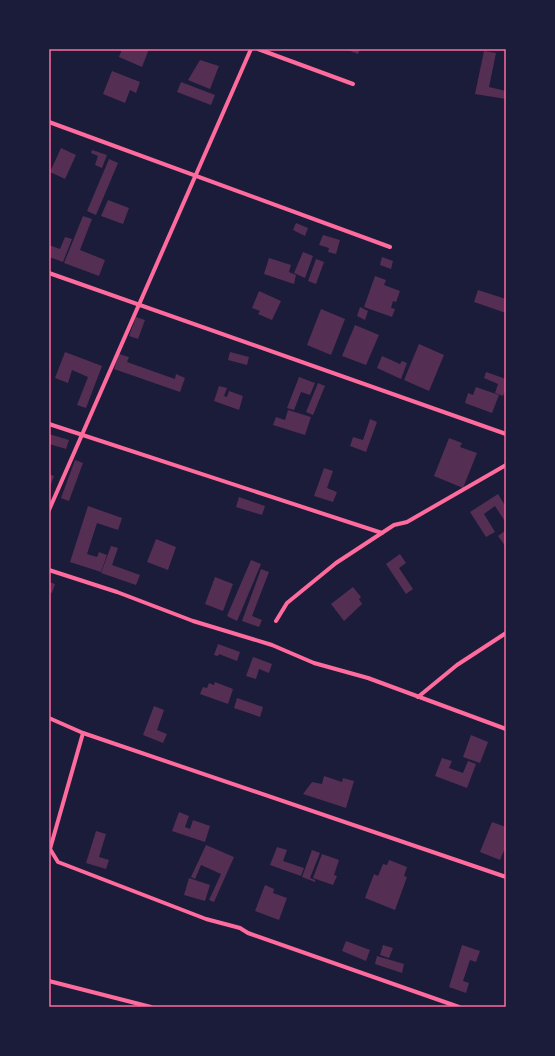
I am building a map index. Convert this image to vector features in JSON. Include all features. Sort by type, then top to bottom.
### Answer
[{"type":"street","points":[[49,510],[83,436],[251,49]]},
{"type":"street","points":[[258,49],[353,84]]},
{"type":"street","points":[[49,122],[390,247]]},
{"type":"street","points":[[49,273],[506,434]]},
{"type":"street","points":[[49,424],[382,533]]},
{"type":"street","points":[[276,621],[287,603],[336,563],[394,525],[407,522],[506,465]]},
{"type":"street","points":[[49,570],[117,592],[193,621],[272,646],[314,663],[368,678],[506,729]]},
{"type":"street","points":[[418,697],[457,664],[506,633]]},
{"type":"street","points":[[49,718],[84,733],[506,877]]},
{"type":"street","points":[[84,733],[50,849],[58,862],[206,919],[240,928],[248,933],[459,1007]]},
{"type":"street","points":[[49,981],[151,1007]]},
{"type":"building","points":[[122,49],[149,49],[142,67],[119,57]]},
{"type":"building","points":[[345,49],[360,49],[358,54]]},
{"type":"building","points":[[484,51],[496,53],[489,87],[506,91],[506,99],[475,94]]},
{"type":"building","points":[[200,60],[219,66],[210,89],[188,80]]},
{"type":"building","points":[[112,71],[140,82],[136,93],[130,90],[125,103],[103,94]]},
{"type":"building","points":[[181,82],[215,95],[211,105],[177,92]]},
{"type":"building","points":[[61,148],[76,155],[65,179],[50,172]]},
{"type":"building","points":[[92,150],[107,155],[102,168],[95,165],[98,156],[91,153]]},
{"type":"building","points":[[109,159],[118,163],[96,215],[87,211]]},
{"type":"building","points":[[108,200],[129,208],[123,224],[101,216]]},
{"type":"building","points":[[83,216],[92,219],[80,250],[105,260],[99,276],[64,263]]},
{"type":"building","points":[[296,223],[308,228],[305,236],[293,230]]},
{"type":"building","points":[[323,235],[340,240],[336,254],[328,252],[329,248],[319,245]]},
{"type":"building","points":[[65,237],[72,239],[63,262],[49,257],[49,245],[60,249]]},
{"type":"building","points":[[303,252],[313,256],[305,278],[294,273]]},
{"type":"building","points":[[382,257],[393,261],[391,269],[380,265]]},
{"type":"building","points":[[269,258],[291,265],[289,272],[296,275],[294,284],[264,274]]},
{"type":"building","points":[[316,259],[324,262],[316,284],[308,281]]},
{"type":"building","points":[[375,276],[386,280],[384,285],[400,291],[396,302],[393,301],[391,308],[395,309],[392,317],[364,307]]},
{"type":"building","points":[[478,290],[506,299],[506,313],[474,302]]},
{"type":"building","points":[[259,291],[281,301],[272,320],[258,314],[260,311],[252,308]]},
{"type":"building","points":[[360,307],[368,311],[365,320],[357,316]]},
{"type":"building","points":[[321,309],[345,319],[331,355],[307,345]]},
{"type":"building","points":[[136,317],[145,320],[138,339],[129,336]]},
{"type":"building","points":[[355,325],[379,335],[366,365],[342,356]]},
{"type":"building","points":[[419,344],[444,355],[429,391],[404,380]]},
{"type":"building","points":[[65,352],[102,366],[86,408],[77,405],[88,377],[72,370],[68,383],[55,378]]},
{"type":"building","points":[[230,352],[249,357],[247,365],[228,360]]},
{"type":"building","points":[[119,354],[129,357],[127,362],[175,379],[176,374],[185,378],[180,392],[114,369]]},
{"type":"building","points":[[382,356],[400,364],[402,361],[407,363],[401,379],[377,368]]},
{"type":"building","points":[[486,372],[506,379],[506,388],[503,396],[495,393],[498,384],[484,378]]},
{"type":"building","points":[[299,377],[315,383],[310,395],[301,392],[294,410],[287,408]]},
{"type":"building","points":[[318,383],[325,386],[313,415],[306,412]]},
{"type":"building","points":[[219,386],[227,388],[224,396],[227,397],[229,391],[243,396],[239,410],[214,401]]},
{"type":"building","points":[[476,387],[499,395],[492,413],[465,403],[468,393],[473,395]]},
{"type":"building","points":[[288,410],[311,417],[305,435],[273,425],[276,417],[285,420]]},
{"type":"building","points":[[370,419],[377,422],[366,452],[350,446],[353,437],[363,440]]},
{"type":"building","points":[[49,434],[69,440],[66,449],[49,444]]},
{"type":"building","points":[[449,438],[462,443],[460,447],[477,453],[463,488],[434,476]]},
{"type":"building","points":[[75,460],[83,463],[69,501],[61,498]]},
{"type":"building","points":[[324,468],[333,471],[327,488],[337,492],[333,502],[314,496]]},
{"type":"building","points":[[49,474],[54,476],[49,490]]},
{"type":"building","points":[[498,494],[506,507],[506,523],[495,506],[484,514],[495,532],[486,537],[470,512]]},
{"type":"building","points":[[239,497],[265,506],[262,515],[236,507]]},
{"type":"building","points":[[88,506],[122,518],[118,530],[97,523],[87,554],[97,557],[99,552],[107,555],[101,572],[70,562]]},
{"type":"building","points":[[506,530],[506,547],[498,536]]},
{"type":"building","points":[[156,539],[176,547],[168,570],[147,562]]},
{"type":"building","points":[[111,546],[118,548],[112,565],[140,575],[136,585],[101,573]]},
{"type":"building","points":[[400,554],[406,563],[399,568],[413,589],[406,594],[386,564]]},
{"type":"building","points":[[251,560],[261,564],[237,621],[227,616]]},
{"type":"building","points":[[261,569],[269,572],[252,616],[262,620],[259,627],[242,621]]},
{"type":"building","points":[[215,577],[233,584],[223,611],[205,604]]},
{"type":"building","points":[[49,582],[55,584],[52,593],[49,592]]},
{"type":"building","points":[[353,587],[361,597],[359,599],[362,604],[344,621],[331,604]]},
{"type":"building","points":[[218,644],[240,652],[237,661],[219,654],[218,656],[214,655]]},
{"type":"building","points":[[253,657],[272,664],[269,673],[259,669],[256,679],[246,676]]},
{"type":"building","points":[[215,682],[233,689],[228,704],[200,694],[203,687],[207,688],[209,683],[214,685]]},
{"type":"building","points":[[237,698],[263,707],[260,717],[234,708]]},
{"type":"building","points":[[154,706],[164,710],[157,730],[167,734],[163,743],[143,735]]},
{"type":"building","points":[[471,735],[488,742],[480,763],[463,757]]},
{"type":"building","points":[[442,758],[452,761],[449,768],[463,773],[468,761],[476,764],[467,788],[435,776]]},
{"type":"building","points":[[324,776],[342,782],[343,778],[354,781],[346,808],[303,794],[312,782],[322,784]]},
{"type":"building","points":[[179,812],[189,816],[185,827],[190,829],[193,820],[210,826],[205,842],[172,831]]},
{"type":"building","points":[[492,822],[506,827],[506,846],[500,860],[480,852]]},
{"type":"building","points":[[96,831],[106,834],[99,857],[109,860],[106,869],[86,863]]},
{"type":"building","points":[[206,845],[234,857],[214,902],[209,900],[221,874],[201,865],[195,879],[191,877]]},
{"type":"building","points":[[277,847],[287,850],[283,861],[304,868],[301,876],[270,865]]},
{"type":"building","points":[[312,850],[320,853],[310,878],[315,880],[315,882],[302,877]]},
{"type":"building","points":[[322,854],[339,860],[334,875],[337,876],[333,885],[313,878]]},
{"type":"building","points":[[389,860],[407,867],[404,876],[407,877],[395,910],[365,898],[374,874],[378,876],[383,864],[387,865]]},
{"type":"building","points":[[189,878],[210,885],[205,901],[184,895]]},
{"type":"building","points":[[265,885],[274,889],[273,893],[287,898],[279,920],[255,911]]},
{"type":"building","points":[[346,941],[370,950],[366,961],[342,951]]},
{"type":"building","points":[[383,945],[393,948],[389,958],[380,955]]},
{"type":"building","points":[[462,945],[480,951],[476,962],[470,960],[463,981],[469,983],[466,993],[449,987]]},
{"type":"building","points":[[377,956],[404,964],[402,973],[375,964]]}]
